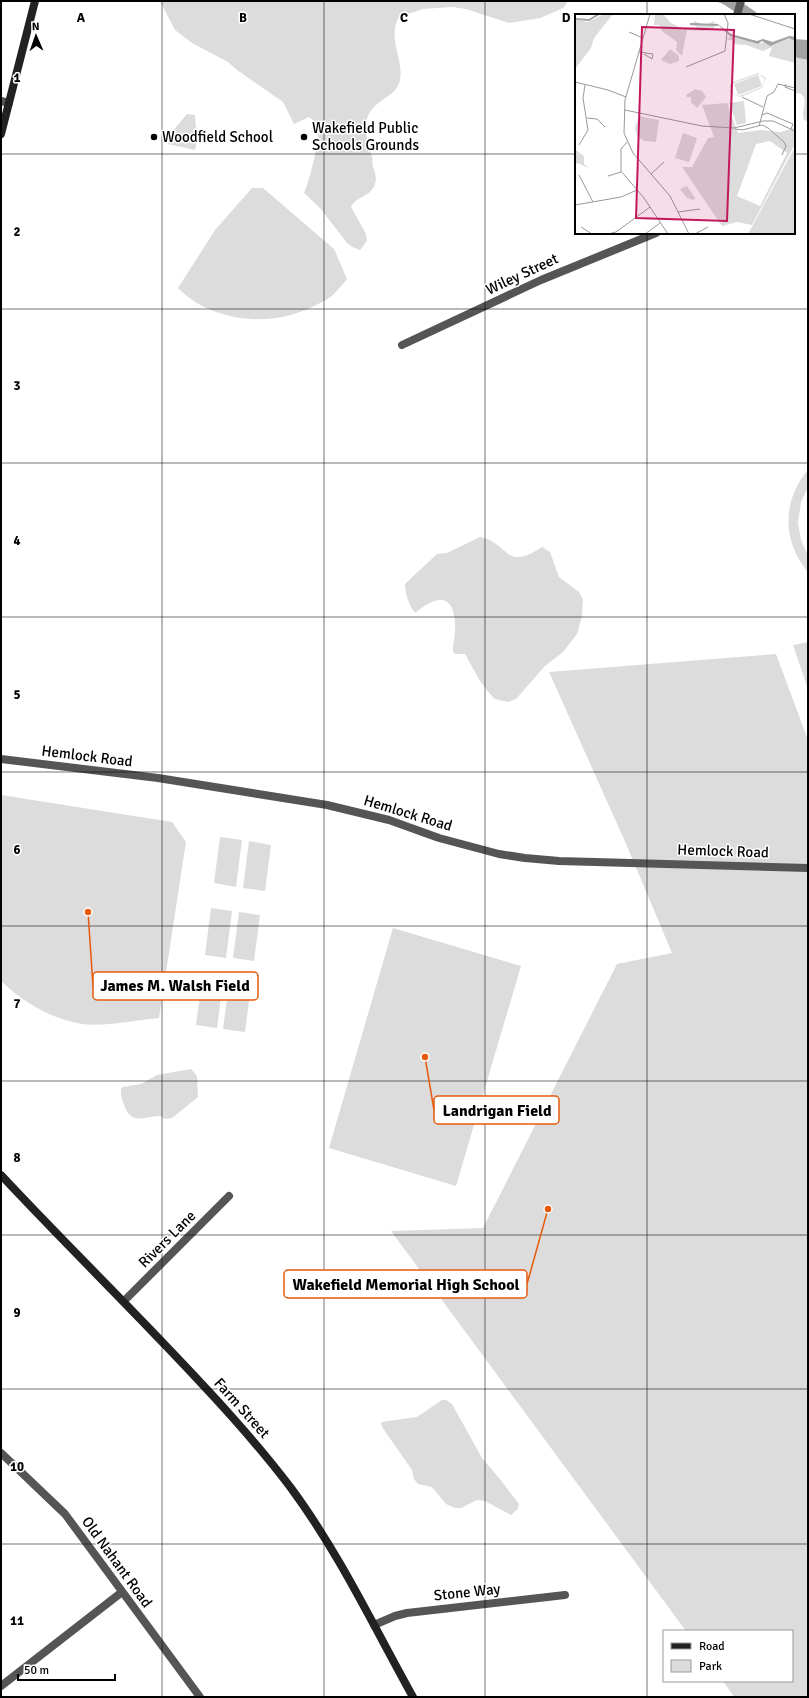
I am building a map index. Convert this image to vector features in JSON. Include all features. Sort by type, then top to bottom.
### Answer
[{"type":"main road","points":[[1,134],[5,102],[35,1]]},
{"type":"main road","name":"Farm Street","points":[[1,1175],[232,1416],[277,1470],[334,1554],[413,1697]]},
{"type":"street","points":[[737,14],[741,1]]},
{"type":"street","name":"Wiley Street","points":[[402,345],[547,278],[654,234]]},
{"type":"street","name":"Hemlock Road","points":[[1,759],[158,778],[327,804],[389,820],[439,838],[474,848],[524,858],[574,862],[808,868]]},
{"type":"street","name":"Rivers Lane","points":[[124,1302],[230,1196]]},
{"type":"street","name":"Old Nahant Road","points":[[1,1453],[65,1514],[200,1697]]},
{"type":"street","points":[[1,1686],[122,1592]]},
{"type":"street","name":"Stone Way","points":[[374,1626],[396,1616],[407,1613],[565,1595]]},
{"type":"green space","points":[[160,1],[568,1],[564,7],[540,18],[509,23],[466,9],[452,7],[423,9],[399,17],[396,25],[395,40],[401,72],[400,80],[395,90],[371,110],[366,126],[376,182],[370,192],[353,203],[351,207],[366,234],[367,241],[360,250],[347,243],[320,208],[304,193],[309,179],[318,140],[318,126],[316,123],[309,117],[294,124],[283,102],[228,62],[192,43],[175,30]]},
{"type":"green space","points":[[795,57],[808,60],[808,122],[804,120],[803,117],[804,97],[800,93],[795,94]]},
{"type":"green space","points":[[187,114],[195,115],[197,142],[195,150],[168,144],[171,133]]},
{"type":"green space","points":[[252,188],[263,188],[334,249],[347,279],[331,297],[298,313],[268,319],[253,319],[238,318],[209,309],[195,302],[178,288],[215,230]]},
{"type":"green space","points":[[808,470],[808,487],[801,502],[798,523],[801,540],[808,555],[808,572],[799,560],[793,548],[788,521],[793,494],[799,482]]},
{"type":"green space","points":[[480,537],[490,540],[508,554],[520,557],[530,554],[542,547],[550,552],[559,577],[579,592],[583,600],[582,616],[577,634],[563,652],[545,666],[516,699],[508,702],[495,699],[480,681],[465,654],[455,654],[453,651],[455,626],[451,606],[441,600],[435,601],[429,603],[415,613],[409,603],[406,592],[405,584],[437,554],[447,553]]},
{"type":"green space","points":[[808,642],[808,689],[793,645]]},
{"type":"green space","points":[[776,654],[808,740],[808,1697],[734,1697],[724,1682],[793,1682],[793,1630],[685,1630],[391,1231],[483,1228],[617,964],[672,953],[627,846],[549,672]]},
{"type":"green space","points":[[1,795],[172,822],[186,842],[159,1018],[100,1025],[71,1022],[49,1014],[28,1003],[1,981]]},
{"type":"green space","points":[[220,837],[242,840],[236,887],[214,883]]},
{"type":"green space","points":[[249,841],[271,845],[265,891],[243,888]]},
{"type":"green space","points":[[211,908],[232,911],[226,958],[205,955]]},
{"type":"green space","points":[[239,912],[260,915],[254,961],[233,958]]},
{"type":"green space","points":[[393,928],[521,966],[456,1186],[329,1148]]},
{"type":"green space","points":[[202,979],[223,982],[217,1028],[196,1025]]},
{"type":"green space","points":[[229,983],[251,986],[245,1032],[223,1029]]},
{"type":"green space","points":[[191,1069],[197,1076],[198,1097],[172,1118],[165,1119],[160,1116],[137,1118],[133,1117],[126,1110],[122,1098],[122,1087],[141,1084],[157,1075]]},
{"type":"green space","points":[[442,1400],[446,1400],[452,1404],[482,1458],[519,1504],[518,1509],[511,1515],[485,1501],[477,1500],[461,1508],[455,1508],[446,1504],[432,1487],[418,1484],[414,1479],[412,1470],[382,1427],[381,1422],[417,1417]]},
{"type":"shaded area","points":[[715,1],[740,1],[759,14],[738,14],[723,4]]},
{"type":"shaded area","points":[[795,39],[808,40],[808,60],[795,57]]},
{"type":"place","name":"Woodfield School","points":[[154,137]]},
{"type":"place","name":"Wakefield Public Schools Grounds","points":[[304,137]]},
{"type":"place","name":"James M. Walsh Field","points":[[88,912]]},
{"type":"place","name":"Landrigan Field","points":[[425,1057]]},
{"type":"place","name":"Wakefield Memorial High School","points":[[548,1209]]}]
